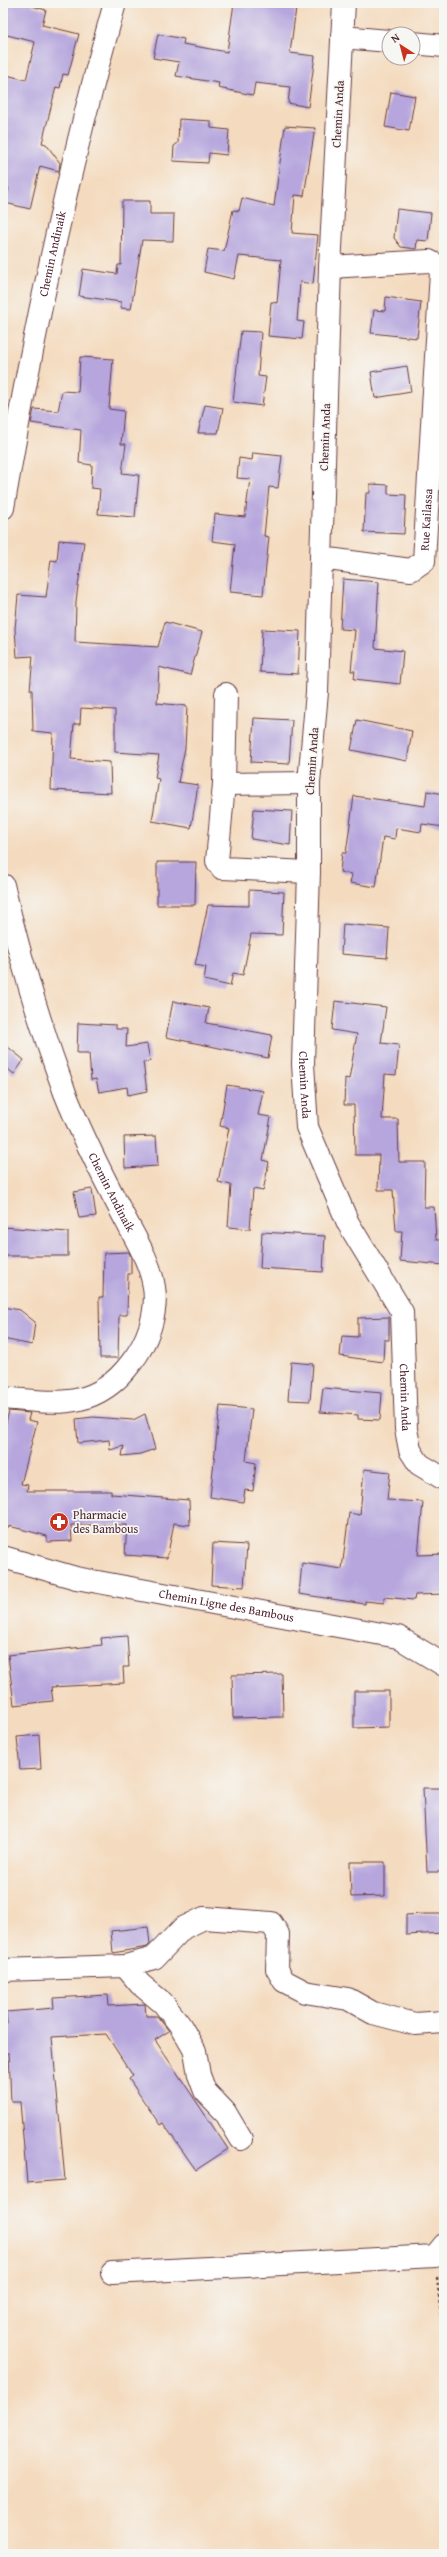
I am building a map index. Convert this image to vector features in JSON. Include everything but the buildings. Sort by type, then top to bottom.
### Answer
[{"type":"street","name":"Chemin Andinaik","points":[[3,508],[62,210],[85,107],[115,3]]},
{"type":"street","name":"Chemin Anda","points":[[344,3],[330,267],[317,692],[309,783],[309,872],[303,1064],[307,1127],[348,1223],[402,1312],[406,1429],[410,1450],[419,1464],[444,1479]]},
{"type":"street","points":[[342,37],[381,40]]},
{"type":"street","points":[[421,44],[444,46]]},
{"type":"street","name":"Rue Kailassa","points":[[321,558],[411,570],[424,561],[441,272],[437,265],[429,261],[330,267]]},
{"type":"street","points":[[226,694],[224,784],[216,855],[217,861],[222,868],[309,872]]},
{"type":"street","points":[[224,784],[309,783]]},
{"type":"street","name":"Chemin Andinaik","points":[[3,885],[32,995],[65,1092],[86,1142],[144,1256],[154,1287],[152,1317],[143,1348],[124,1373],[101,1392],[77,1400],[52,1402],[3,1398]]},
{"type":"street","name":"Chemin Ligne des Bambous","points":[[3,1558],[76,1578],[398,1637],[444,1665]]},
{"type":"street","points":[[3,1970],[125,1966],[154,1958],[183,1928],[204,1918],[271,1923],[278,1934],[277,1969],[284,1981],[305,1992],[348,2000],[373,2013],[415,2024],[444,2022]]},
{"type":"street","points":[[125,1966],[140,1984],[163,2003],[180,2025],[196,2051],[199,2075],[205,2091],[225,2112],[242,2139]]},
{"type":"street","points":[[112,2273],[440,2251]]},
{"type":"path","points":[[440,2251],[444,2344]]},
{"type":"place","name":"Pharmacie des Bambous","points":[[59,1522]]}]
